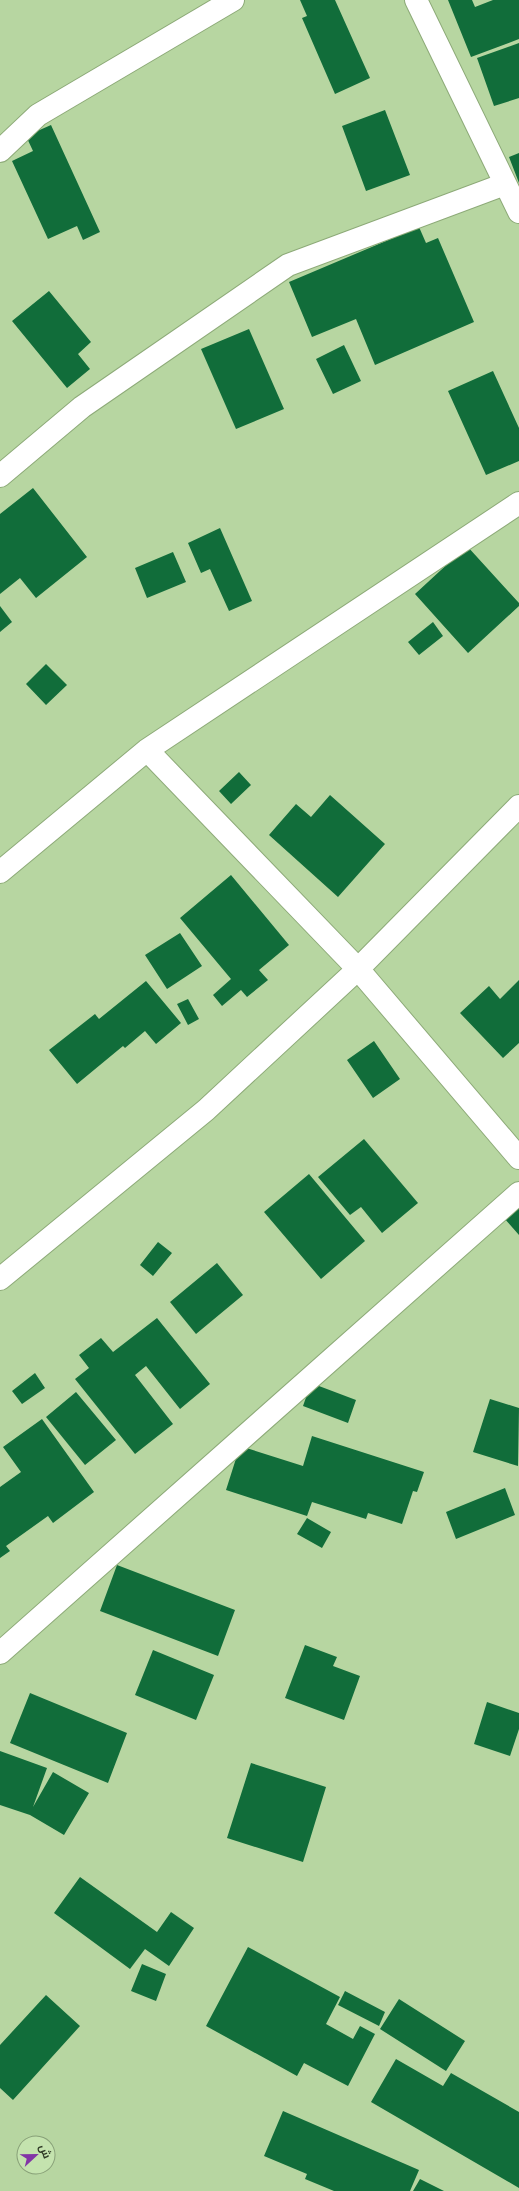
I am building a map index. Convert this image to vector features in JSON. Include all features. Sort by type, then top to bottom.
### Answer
[{"type":"street","points":[[0,151],[38,115],[233,0]]},
{"type":"street","points":[[416,0],[519,212]]},
{"type":"street","points":[[0,476],[82,407],[288,265],[505,184]]},
{"type":"street","points":[[0,872],[147,750],[519,503]]},
{"type":"street","points":[[147,750],[358,969],[519,1158]]},
{"type":"street","points":[[0,1279],[206,1110],[358,969],[519,806]]},
{"type":"street","points":[[0,1652],[519,1193]]},
{"type":"building","points":[[300,0],[335,0],[370,78],[335,94],[302,18],[307,16]]},
{"type":"building","points":[[448,0],[472,0],[475,7],[493,0],[519,0],[519,39],[471,57]]},
{"type":"building","points":[[519,43],[519,98],[494,106],[477,58]]},
{"type":"building","points":[[385,110],[410,175],[366,191],[342,126]]},
{"type":"building","points":[[51,125],[100,232],[83,240],[77,226],[48,239],[12,161],[33,151],[26,136]]},
{"type":"building","points":[[519,153],[519,183],[509,157]]},
{"type":"building","points":[[419,227],[426,243],[438,238],[474,322],[375,365],[356,319],[312,337],[289,282]]},
{"type":"building","points":[[49,291],[91,342],[78,354],[90,369],[67,388],[12,321]]},
{"type":"building","points":[[249,329],[284,409],[236,429],[201,349]]},
{"type":"building","points":[[344,345],[361,381],[333,394],[316,359]]},
{"type":"building","points":[[493,371],[519,428],[519,461],[486,475],[448,391]]},
{"type":"building","points":[[33,488],[87,557],[36,598],[20,578],[0,594],[0,514]]},
{"type":"building","points":[[220,528],[252,601],[229,611],[210,569],[201,573],[188,543]]},
{"type":"building","points":[[467,546],[519,603],[519,606],[468,653],[415,594]]},
{"type":"building","points":[[173,552],[186,582],[147,598],[135,568]]},
{"type":"building","points":[[0,606],[12,622],[0,632]]},
{"type":"building","points":[[433,622],[443,636],[419,655],[408,642]]},
{"type":"building","points":[[46,664],[67,685],[46,705],[26,684]]},
{"type":"building","points":[[239,772],[251,785],[231,804],[219,791]]},
{"type":"building","points":[[330,795],[385,844],[338,897],[269,835],[296,804],[311,817]]},
{"type":"building","points":[[231,875],[289,945],[259,970],[268,980],[247,997],[241,990],[222,1006],[213,995],[231,979],[180,918]]},
{"type":"building","points":[[180,933],[202,966],[167,989],[145,955]]},
{"type":"building","points":[[519,980],[519,1043],[503,1058],[460,1013],[489,986],[500,999]]},
{"type":"building","points":[[146,981],[181,1023],[156,1044],[145,1031],[125,1048],[123,1046],[77,1084],[49,1050],[95,1014],[99,1019]]},
{"type":"building","points":[[188,999],[199,1019],[188,1025],[177,1004]]},
{"type":"building","points":[[374,1041],[400,1079],[373,1098],[347,1060]]},
{"type":"building","points":[[364,1139],[418,1203],[382,1233],[361,1207],[350,1215],[318,1177]]},
{"type":"building","points":[[309,1174],[365,1241],[321,1279],[264,1212]]},
{"type":"building","points":[[519,1204],[519,1235],[504,1218]]},
{"type":"building","points":[[158,1242],[172,1253],[153,1276],[140,1265]]},
{"type":"building","points":[[217,1263],[243,1295],[196,1334],[170,1302]]},
{"type":"building","points":[[157,1318],[210,1384],[180,1409],[146,1366],[135,1375],[173,1424],[135,1454],[75,1379],[89,1368],[79,1355],[101,1338],[113,1352]]},
{"type":"building","points":[[35,1373],[45,1388],[22,1404],[12,1391]]},
{"type":"building","points":[[311,1383],[356,1400],[348,1423],[303,1406]]},
{"type":"building","points":[[76,1392],[116,1440],[85,1465],[46,1417]]},
{"type":"building","points":[[490,1399],[519,1408],[518,1466],[473,1452]]},
{"type":"building","points":[[42,1419],[94,1492],[53,1523],[48,1516],[6,1546],[10,1551],[0,1558],[0,1487],[21,1472],[3,1447]]},
{"type":"building","points":[[312,1436],[424,1472],[417,1492],[413,1491],[402,1524],[368,1513],[366,1519],[312,1502],[307,1516],[226,1490],[240,1446],[303,1466]]},
{"type":"building","points":[[505,1488],[515,1515],[456,1539],[446,1512]]},
{"type":"building","points":[[307,1518],[331,1532],[322,1548],[297,1534]]},
{"type":"building","points":[[117,1565],[235,1610],[218,1656],[100,1611]]},
{"type":"building","points":[[305,1645],[337,1657],[333,1666],[360,1676],[344,1720],[285,1698]]},
{"type":"building","points":[[153,1650],[214,1675],[196,1720],[135,1695]]},
{"type":"building","points":[[30,1693],[127,1733],[108,1783],[10,1743]]},
{"type":"building","points":[[487,1702],[519,1713],[519,1729],[510,1756],[474,1744]]},
{"type":"building","points":[[0,1751],[47,1768],[33,1807],[53,1772],[89,1793],[64,1835],[30,1815],[0,1805]]},
{"type":"building","points":[[251,1763],[326,1787],[303,1862],[227,1838]]},
{"type":"building","points":[[80,1877],[157,1932],[171,1912],[194,1928],[169,1966],[145,1949],[130,1969],[54,1913]]},
{"type":"building","points":[[248,1947],[340,1997],[326,2024],[353,2039],[360,2026],[375,2034],[348,2086],[304,2063],[297,2076],[206,2026]]},
{"type":"building","points":[[142,1964],[166,1974],[156,2001],[131,1991]]},
{"type":"building","points":[[345,1991],[385,2012],[379,2026],[338,2005]]},
{"type":"building","points":[[46,1995],[80,2026],[13,2100],[0,2088],[0,2045]]},
{"type":"building","points":[[399,1999],[465,2041],[446,2071],[380,2029]]},
{"type":"building","points":[[396,2059],[443,2086],[451,2073],[519,2112],[519,2188],[371,2102]]},
{"type":"building","points":[[283,2111],[419,2170],[410,2191],[334,2191],[305,2179],[307,2174],[264,2156]]},
{"type":"building","points":[[420,2179],[444,2191],[413,2191]]}]
